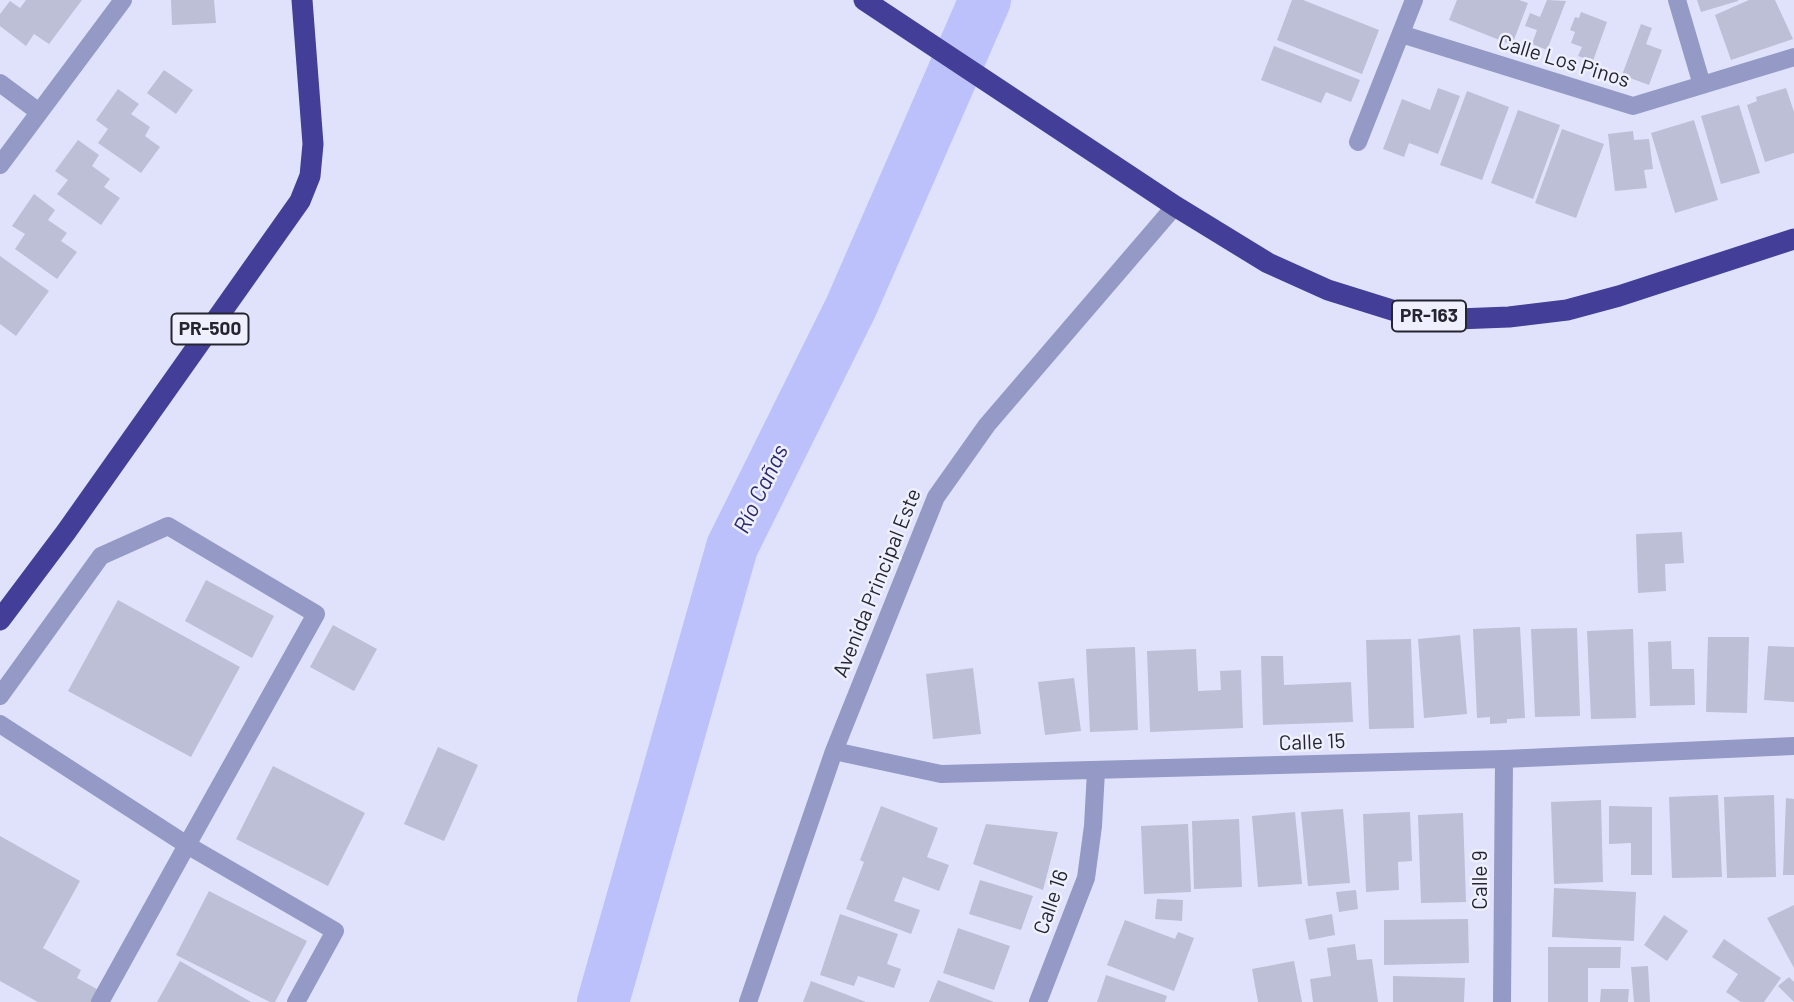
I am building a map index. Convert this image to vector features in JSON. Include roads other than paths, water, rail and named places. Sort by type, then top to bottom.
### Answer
[{"type":"highway","name":"PR-500","points":[[0,620],[74,521],[300,201],[310,176],[313,144],[302,0]]},
{"type":"highway","name":"PR-163","points":[[864,0],[1175,206],[1268,263],[1328,290],[1408,315],[1509,317],[1567,310],[1619,296],[1794,239]]},
{"type":"street","points":[[0,165],[123,0]]},
{"type":"street","points":[[1358,142],[1414,0]]},
{"type":"street","points":[[1676,0],[1702,85]]},
{"type":"street","name":"Calle Los Pinos","points":[[1401,34],[1633,106],[1794,57]]},
{"type":"street","points":[[0,83],[38,112]]},
{"type":"street","name":"Avenida Principal Este","points":[[748,1002],[834,751],[936,497],[987,425],[1175,206]]},
{"type":"street","points":[[0,696],[101,556],[168,526],[316,614],[100,1002]]},
{"type":"street","points":[[0,724],[187,845],[335,930],[296,1002]]},
{"type":"street","name":"Calle 15","points":[[834,751],[941,774],[1504,759],[1794,747]]},
{"type":"street","name":"Calle 9","points":[[1502,1002],[1504,759]]},
{"type":"street","name":"Calle 16","points":[[1038,1002],[1086,878],[1093,826],[1096,771]]},
{"type":"waterway","name":"Río Cañas","points":[[603,1002],[732,547],[851,307],[985,0]]}]
